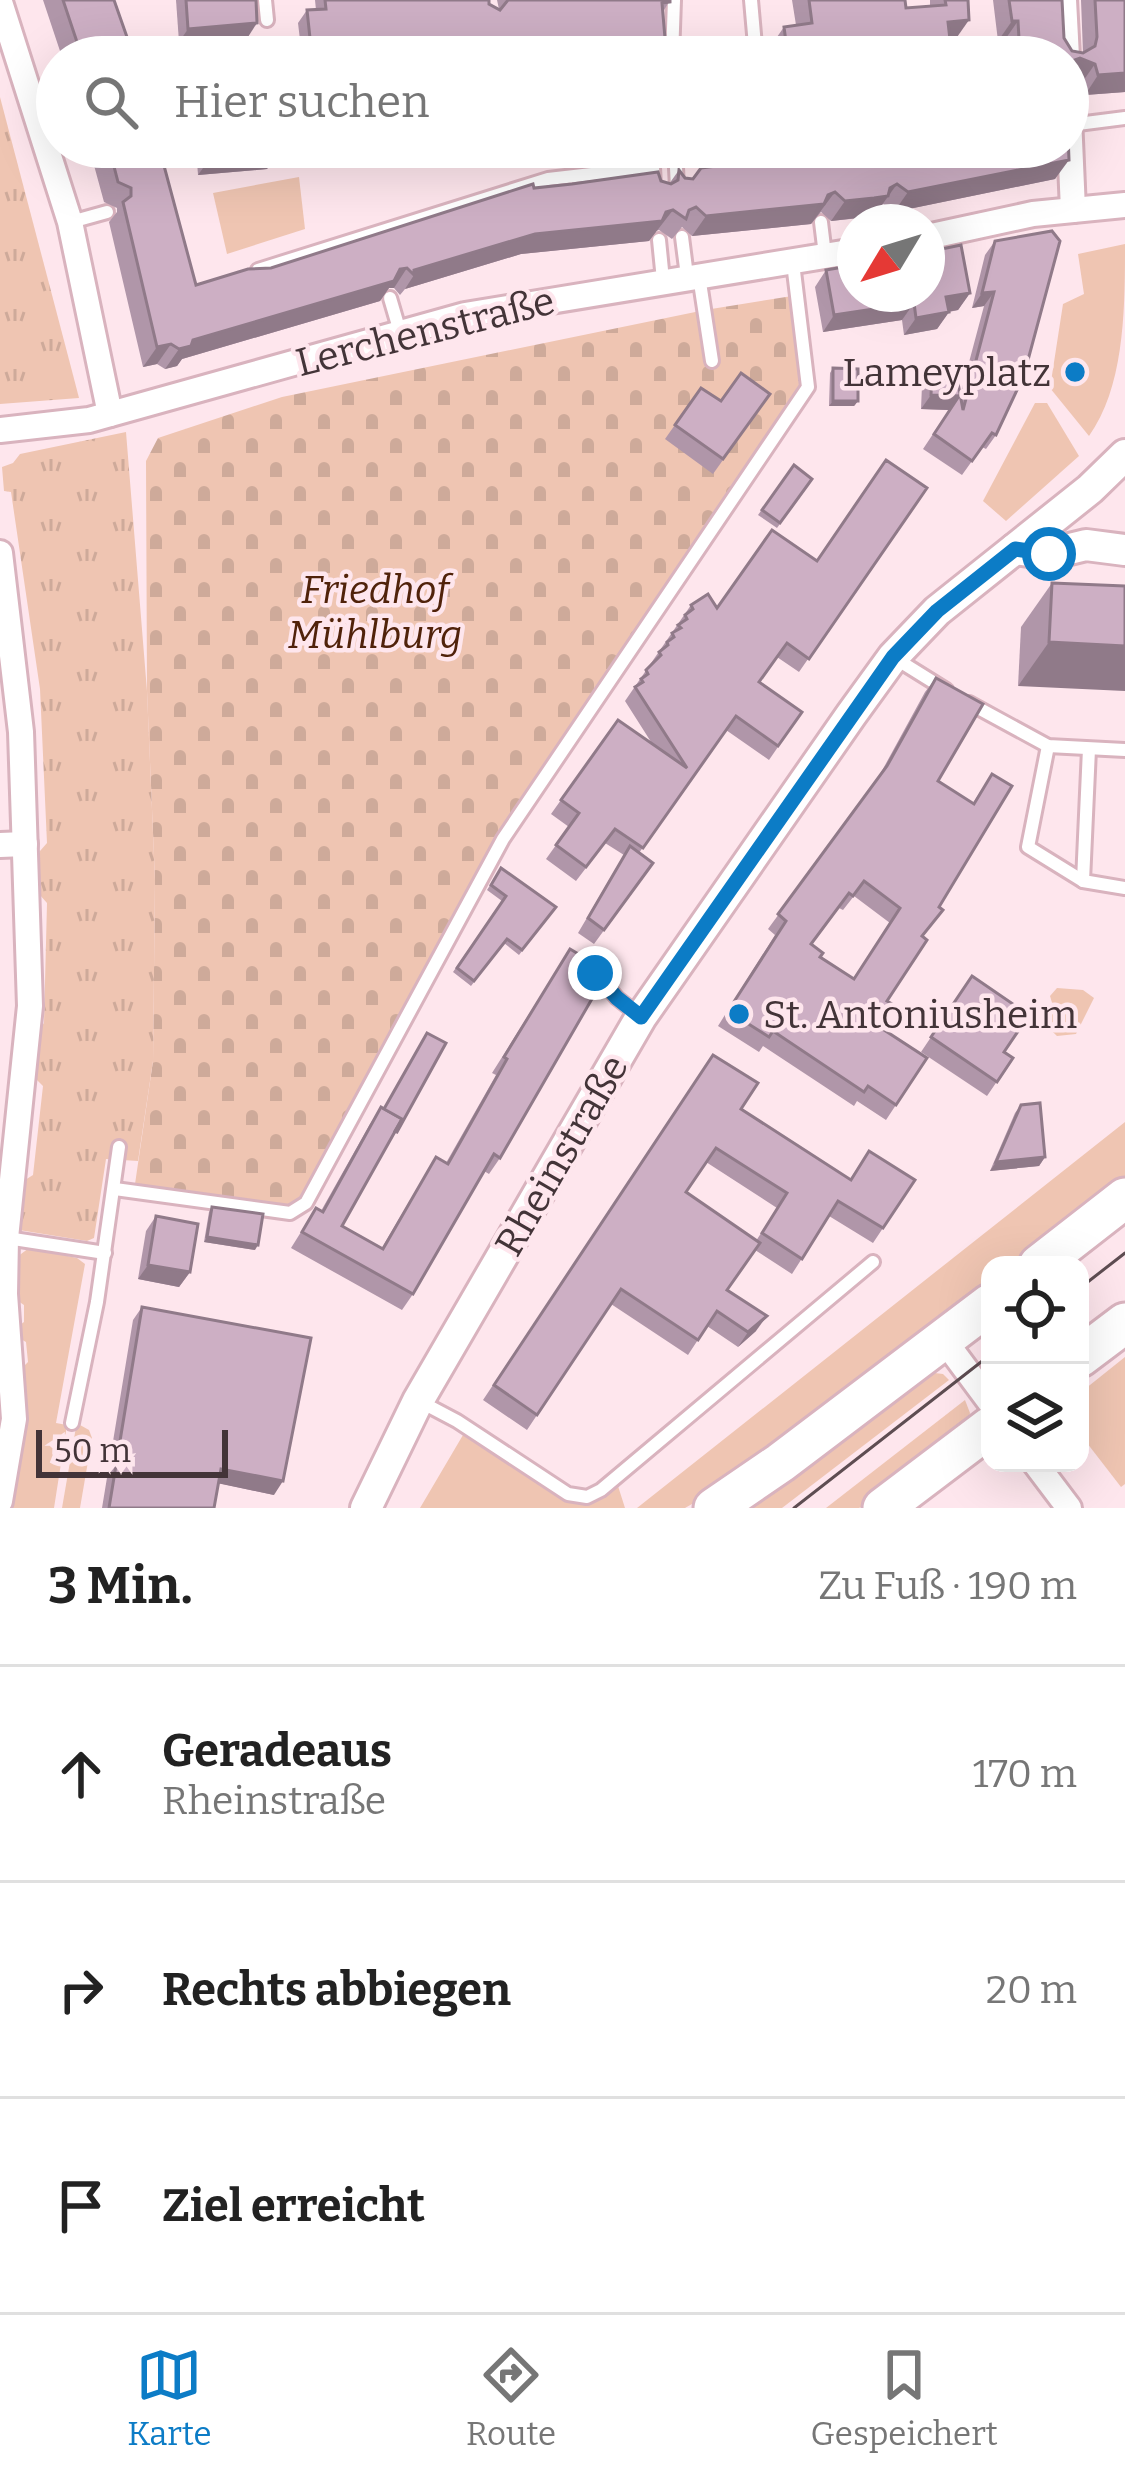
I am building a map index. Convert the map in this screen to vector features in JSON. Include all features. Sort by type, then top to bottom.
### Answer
[{"type":"main road","points":[[1051,1256],[1125,1198]]},
{"type":"main road","points":[[714,1508],[981,1311]]},
{"type":"main road","points":[[1089,1350],[1125,1323]]},
{"type":"main road","points":[[883,1508],[981,1434]]},
{"type":"street","points":[[1064,0],[1065,36]]},
{"type":"street","points":[[0,2],[36,115]]},
{"type":"street","points":[[53,168],[70,222],[110,414]]},
{"type":"street","points":[[1071,168],[1073,210]]},
{"type":"street","points":[[945,232],[1033,214],[1125,205]]},
{"type":"street","name":"Lerchenstraße","points":[[0,430],[110,414],[484,311],[837,254]]},
{"type":"street","name":"Rheinstraße","points":[[371,1497],[418,1400],[641,1017],[893,657],[937,611],[1090,489],[1125,455]]},
{"type":"street","points":[[1015,549],[1049,554],[1086,545],[1125,550]]},
{"type":"street","points":[[0,553],[21,732],[13,844],[30,1006],[3,1237],[14,1419],[0,1502]]},
{"type":"street","points":[[944,1340],[981,1390]]},
{"type":"street","points":[[1042,1472],[1069,1508]]},
{"type":"street","points":[[346,1508],[371,1497]]},
{"type":"lane","points":[[265,0],[267,20]]},
{"type":"lane","points":[[673,36],[674,0]]},
{"type":"lane","points":[[751,0],[754,36]]},
{"type":"lane","points":[[1089,122],[1125,118]]},
{"type":"lane","points":[[258,269],[548,178],[643,168]]},
{"type":"lane","points":[[653,168],[655,194]]},
{"type":"lane","points":[[676,168],[677,189]]},
{"type":"lane","points":[[70,222],[107,212]]},
{"type":"lane","points":[[821,222],[826,256]]},
{"type":"lane","points":[[371,234],[376,252]]},
{"type":"lane","points":[[682,237],[683,277]]},
{"type":"lane","points":[[659,240],[683,277],[712,361]]},
{"type":"lane","points":[[115,1189],[290,1214],[306,1203],[503,839],[808,387],[793,263]]},
{"type":"lane","points":[[390,298],[400,333]]},
{"type":"lane","points":[[893,657],[1048,746],[1125,751]]},
{"type":"lane","points":[[1048,746],[1028,847],[1083,881],[1125,888]]},
{"type":"lane","points":[[1083,881],[1089,749]]},
{"type":"lane","points":[[595,973],[641,1017]]},
{"type":"lane","points":[[72,1423],[105,1253],[119,1147]]},
{"type":"lane","points":[[3,1237],[105,1253]]},
{"type":"lane","points":[[418,1400],[457,1420],[568,1494],[587,1497],[873,1262]]},
{"type":"green space","points":[[0,97],[72,371],[79,398],[0,404]]},
{"type":"green space","points":[[299,177],[305,229],[227,254],[213,193]]},
{"type":"green space","points":[[1125,244],[1116,370],[1089,436],[1050,388],[1063,304],[1084,294],[1078,254]]},
{"type":"green space","name":"Friedhof Mühlburg","points":[[792,296],[804,385],[498,838],[304,1199],[287,1209],[135,1184],[153,1061],[155,880],[147,691],[146,461],[158,438],[282,397]]},
{"type":"green space","points":[[1035,403],[1047,403],[1079,456],[1006,521],[983,501]]},
{"type":"green space","points":[[126,432],[147,691],[155,880],[153,1061],[138,1161],[106,1159],[94,1238],[87,1241],[19,1230],[25,1180],[33,1175],[43,1086],[34,1077],[36,1034],[44,1023],[47,903],[39,894],[40,851],[47,843],[40,689],[11,492],[4,491],[2,467],[20,454]]},
{"type":"green space","points":[[1057,988],[1083,990],[1094,998],[1076,1034],[1057,1036],[1044,1023],[1053,1006],[1050,996]]},
{"type":"green space","points":[[1125,1122],[1125,1181],[1028,1256],[981,1256],[981,1292],[725,1485],[685,1508],[637,1508]]},
{"type":"green space","points":[[29,1248],[85,1264],[56,1423],[67,1425],[54,1508],[7,1508],[21,1459],[22,1368],[28,1362],[26,1342],[16,1328],[24,1322],[24,1305],[15,1299],[17,1257]]},
{"type":"green space","points":[[1125,1357],[1125,1484],[1121,1487],[1089,1446],[1089,1386]]},
{"type":"green space","points":[[926,1372],[943,1374],[949,1380],[782,1508],[750,1508]]},
{"type":"green space","points":[[965,1400],[970,1413],[967,1422],[870,1501],[859,1508],[826,1508]]},
{"type":"green space","points":[[80,1425],[92,1438],[80,1508],[62,1508],[76,1427]]},
{"type":"green space","points":[[463,1435],[517,1469],[558,1487],[598,1491],[618,1486],[625,1508],[420,1508]]},
{"type":"building","points":[[63,0],[114,0],[127,36],[75,36]]},
{"type":"building","points":[[186,0],[256,0],[257,23],[188,29]]},
{"type":"building","points":[[325,0],[489,0],[500,10],[508,0],[670,0],[662,3],[665,36],[310,36],[307,10],[326,9]]},
{"type":"building","points":[[809,0],[905,0],[906,8],[968,0],[969,20],[948,22],[950,36],[785,36],[784,27],[812,23]]},
{"type":"building","points":[[1009,0],[1062,0],[1064,36],[1019,36],[1018,21],[1012,21]]},
{"type":"building","points":[[1095,0],[1125,0],[1125,73],[1098,75],[1095,64],[1089,62],[1089,50],[1097,37]]},
{"type":"building","points":[[114,168],[165,168],[196,285],[248,269],[271,268],[533,184],[534,188],[658,172],[661,181],[671,184],[678,180],[679,170],[693,179],[701,168],[1029,168],[908,192],[897,184],[888,196],[845,201],[835,192],[824,204],[706,216],[696,207],[686,219],[673,210],[662,221],[535,234],[414,270],[414,275],[407,268],[400,269],[394,281],[193,340],[191,346],[179,349],[171,344],[157,347],[123,202],[131,196],[131,188],[118,182]]},
{"type":"building","points":[[1052,231],[1060,241],[1024,375],[996,435],[992,433],[972,461],[934,434],[959,396],[931,395],[932,371],[956,372],[963,410],[994,292],[982,293],[995,241]]},
{"type":"building","points":[[961,245],[970,293],[946,297],[949,312],[916,318],[915,312],[945,312],[945,248]]},
{"type":"building","points":[[837,268],[837,312],[854,312],[834,315],[826,270]]},
{"type":"building","points":[[833,368],[858,369],[858,401],[833,401]]},
{"type":"building","points":[[741,373],[770,394],[723,459],[675,425],[701,388],[721,401]]},
{"type":"building","points":[[886,460],[927,488],[809,659],[787,643],[759,682],[802,712],[778,746],[736,716],[643,848],[615,829],[586,867],[556,845],[579,813],[561,800],[618,720],[687,768],[635,687],[674,637],[672,633],[681,628],[678,625],[687,619],[691,605],[708,594],[717,608],[772,530],[817,561]]},
{"type":"building","points":[[794,465],[812,479],[780,523],[762,510]]},
{"type":"building","points":[[1052,583],[1125,586],[1125,646],[1049,642]]},
{"type":"building","points":[[936,678],[983,704],[938,781],[974,804],[992,774],[1012,786],[939,907],[943,910],[922,936],[927,940],[887,1001],[892,1004],[878,1026],[927,1058],[896,1105],[868,1086],[864,1092],[773,1031],[769,1037],[728,1011],[786,921],[778,914],[887,766]],"holes":[[[864,881],[900,908],[854,979],[820,957],[823,953],[811,944],[849,893],[853,896]]]},
{"type":"building","points":[[630,846],[653,863],[604,930],[588,918]]},
{"type":"building","points":[[501,868],[556,907],[522,950],[507,939],[474,981],[457,968],[506,896],[491,885]]},
{"type":"building","points":[[570,949],[604,969],[604,978],[500,1158],[494,1154],[413,1294],[302,1232],[316,1208],[323,1212],[381,1107],[402,1119],[342,1226],[383,1249],[436,1157],[448,1164],[504,1057]]},
{"type":"building","points":[[972,976],[1029,1015],[1004,1052],[1013,1058],[997,1082],[931,1037]]},
{"type":"building","points":[[427,1033],[446,1043],[397,1132],[402,1119],[384,1109]]},
{"type":"building","points":[[713,1055],[758,1083],[741,1109],[851,1180],[869,1151],[915,1180],[883,1228],[838,1201],[802,1259],[762,1233],[787,1193],[716,1148],[686,1192],[760,1243],[727,1290],[767,1316],[748,1332],[717,1311],[698,1340],[621,1289],[537,1415],[494,1385]]},
{"type":"building","points":[[1040,1103],[1045,1157],[996,1162],[1021,1105]]},
{"type":"building","points":[[212,1207],[263,1214],[258,1245],[207,1237]]},
{"type":"building","points":[[156,1216],[198,1224],[190,1272],[148,1265]]},
{"type":"building","points":[[142,1307],[311,1338],[283,1481],[221,1469],[214,1508],[109,1508]]},
{"type":"tram line","points":[[1089,1281],[1125,1253]]},
{"type":"tram line","points":[[794,1508],[981,1362]]},
{"type":"place","name":"Lameyplatz","points":[[1075,372]]},
{"type":"place","name":"St. Antoniusheim","points":[[739,1014]]},
{"type":"route","points":[[595,973],[641,1017],[893,657],[937,611],[1015,549],[1049,554]]}]
